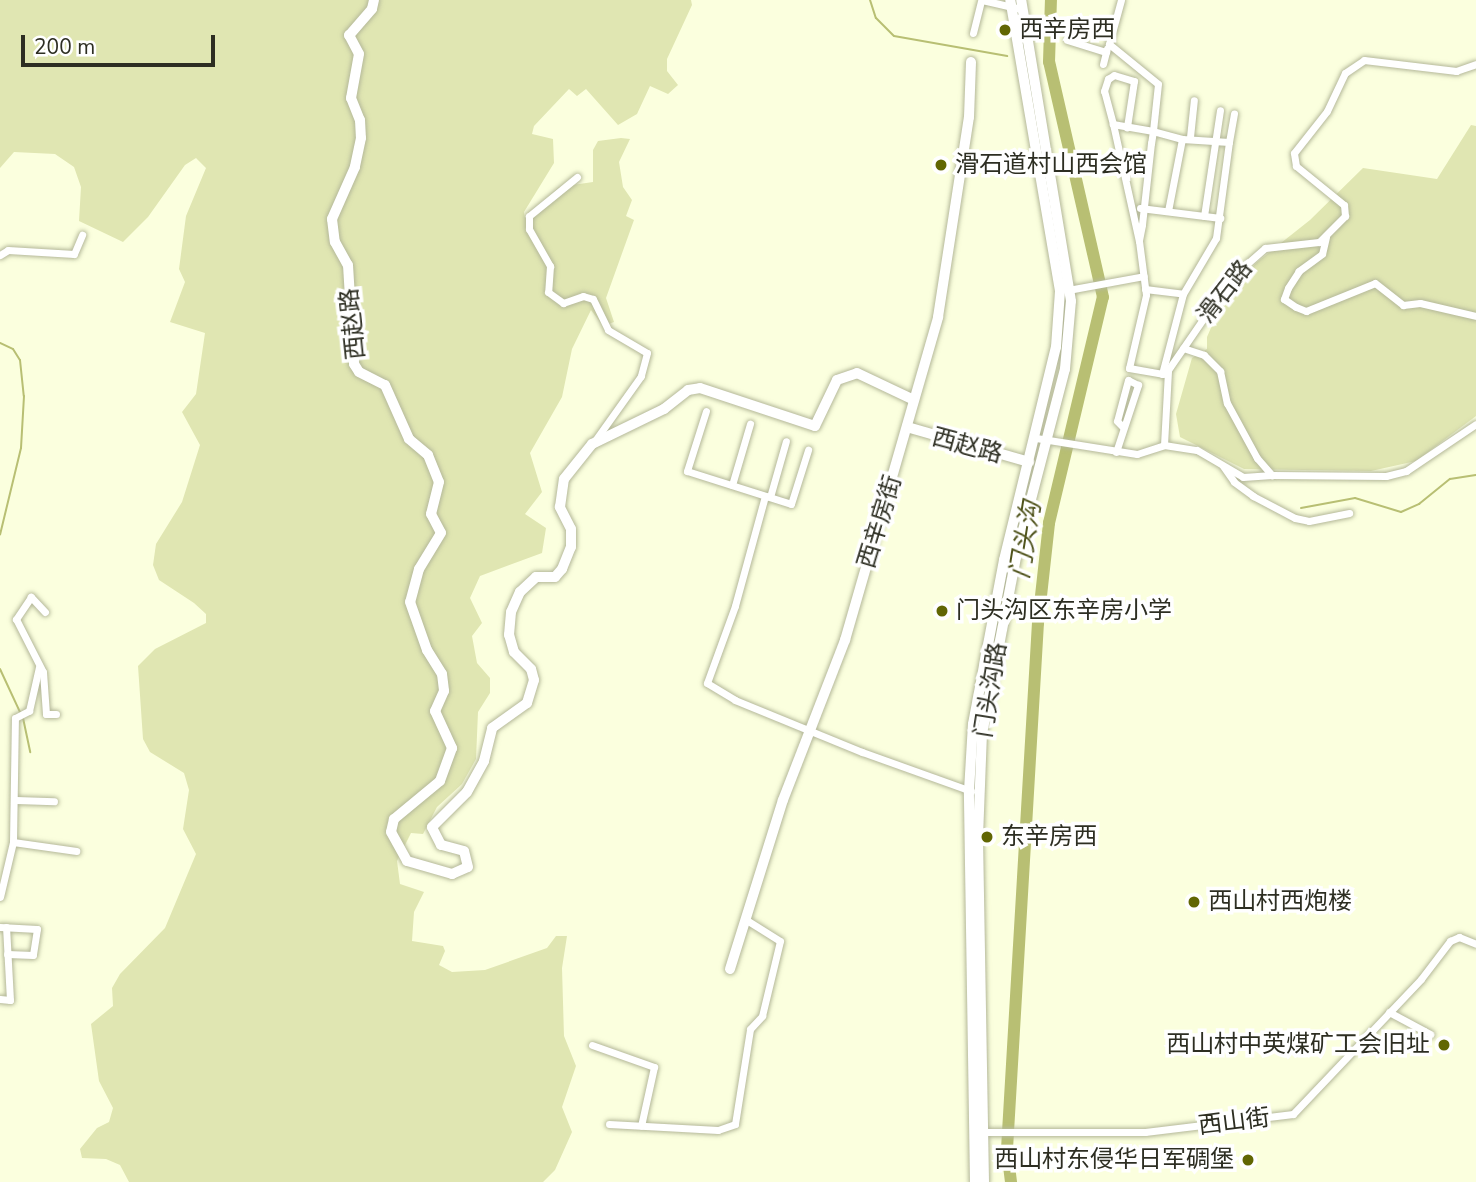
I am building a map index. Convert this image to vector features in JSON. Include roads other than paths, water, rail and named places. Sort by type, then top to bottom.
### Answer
[{"type":"street","name":"西赵路","points":[[373,0],[372,9],[349,35],[359,54],[351,98],[360,120],[361,138],[355,167],[332,219],[335,242],[348,265],[354,364],[359,372],[385,386],[409,439],[428,455],[439,482],[431,514],[441,533],[419,569],[410,602],[427,650],[442,674],[444,691],[435,711],[452,748],[440,781],[394,819],[391,831],[407,860],[452,874],[468,867],[464,851],[441,845],[432,827],[467,792],[484,761],[492,728],[527,703],[534,680],[531,669],[514,652],[509,635],[511,612],[520,592],[536,577],[555,577],[562,569],[571,547],[571,529],[560,507],[564,479],[592,444],[664,409],[688,390],[700,388],[815,426],[837,380],[857,373],[914,400]]},
{"type":"street","points":[[973,33],[982,0],[1015,4]]},
{"type":"street","points":[[1103,64],[1121,0]]},
{"type":"street","name":"门头沟路","points":[[974,791],[995,656],[1046,440],[1065,290],[1015,4]]},
{"type":"street","points":[[1067,40],[1107,48],[1158,84],[1139,241]]},
{"type":"street","points":[[1476,64],[1456,71],[1364,60],[1345,73],[1327,111],[1294,153],[1296,166],[1345,205],[1345,216],[1326,237],[1322,254],[1299,271],[1283,299],[1306,311],[1375,283],[1403,305],[1420,303],[1476,316]]},
{"type":"street","name":"西辛房街","points":[[730,969],[783,800],[839,660],[907,427],[943,287],[969,117],[971,62]]},
{"type":"street","points":[[1127,127],[1134,81],[1125,76],[1114,75],[1105,84],[1139,241],[1145,289],[1129,368],[1163,374],[1182,294],[1209,253],[1220,218],[1234,113]]},
{"type":"street","points":[[1168,211],[1194,100]]},
{"type":"street","points":[[1204,216],[1220,110]]},
{"type":"street","points":[[1113,124],[1186,138],[1229,142]]},
{"type":"street","points":[[577,177],[529,216],[529,229],[550,266],[548,292],[563,303],[583,296],[593,299],[608,330],[647,353],[640,376],[592,444]]},
{"type":"street","points":[[1131,206],[1220,218]]},
{"type":"street","points":[[0,255],[8,250],[74,254],[82,235]]},
{"type":"street","name":"滑石路","points":[[1164,445],[1168,370],[1249,259],[1278,244],[1319,242],[1326,237]]},
{"type":"street","points":[[1065,290],[1144,276]]},
{"type":"street","points":[[1145,289],[1182,294]]},
{"type":"street","points":[[1183,348],[1204,355],[1220,371],[1227,403],[1257,458],[1272,475]]},
{"type":"street","points":[[1116,452],[1138,385],[1128,380],[1117,421],[1123,427]]},
{"type":"street","points":[[706,411],[687,471],[791,504],[808,450]]},
{"type":"street","points":[[732,485],[751,424]]},
{"type":"street","points":[[1046,440],[1137,454],[1164,445],[1197,450],[1243,477],[1386,476],[1406,471],[1476,424]]},
{"type":"street","name":"西赵路","points":[[907,427],[1029,462]]},
{"type":"street","name":"门头沟路","points":[[984,1182],[979,1132],[973,724],[1004,560],[1029,462],[1046,440]]},
{"type":"street","points":[[786,441],[735,606],[707,683],[736,700],[811,731],[974,791]]},
{"type":"street","points":[[1223,466],[1234,482],[1253,496],[1295,517],[1309,520],[1349,513]]},
{"type":"street","points":[[45,612],[31,597],[16,619],[39,667],[46,714],[56,714]]},
{"type":"street","points":[[0,897],[13,842],[16,800],[15,718],[30,711],[39,667]]},
{"type":"street","points":[[16,800],[54,801]]},
{"type":"street","points":[[13,842],[76,851]]},
{"type":"street","points":[[609,1124],[718,1130],[735,1124],[750,1029],[762,1016],[780,942],[746,920]]},
{"type":"street","points":[[0,999],[10,1000],[8,954],[3,927],[37,929],[33,955],[8,954]]},
{"type":"street","name":"西山街","points":[[979,1132],[1145,1132],[1293,1115],[1450,942],[1459,937],[1476,944]]},
{"type":"street","points":[[1389,1012],[1430,1034]]},
{"type":"street","points":[[592,1045],[654,1067],[640,1126]]},
{"type":"street","name":"门头沟路","points":[[975,1182],[979,1132]]},
{"type":"waterway","points":[[870,0],[876,18],[894,36],[1007,56]]},
{"type":"waterway","name":"门头沟","points":[[1011,1182],[1007,1149],[1038,623],[1049,523],[1103,297],[1049,62],[1051,0]]},
{"type":"waterway","points":[[0,343],[13,349],[20,360],[24,396],[21,448],[0,535]]},
{"type":"waterway","points":[[1301,508],[1355,498],[1401,512],[1419,504],[1450,479],[1476,475]]},
{"type":"waterway","points":[[0,669],[20,712]]},
{"type":"waterway","points":[[23,718],[30,752]]},
{"type":"place","name":"西辛房西","points":[[1005,30]]},
{"type":"place","name":"滑石道村山西会馆","points":[[941,165]]},
{"type":"place","name":"门头沟区东辛房小学","points":[[942,611]]},
{"type":"place","name":"东辛房西","points":[[987,837]]},
{"type":"place","name":"西山村西炮楼","points":[[1194,902]]},
{"type":"place","name":"西山村中英煤矿工会旧址","points":[[1444,1045]]},
{"type":"place","name":"西山村东侵华日军碉堡","points":[[1248,1160]]}]
